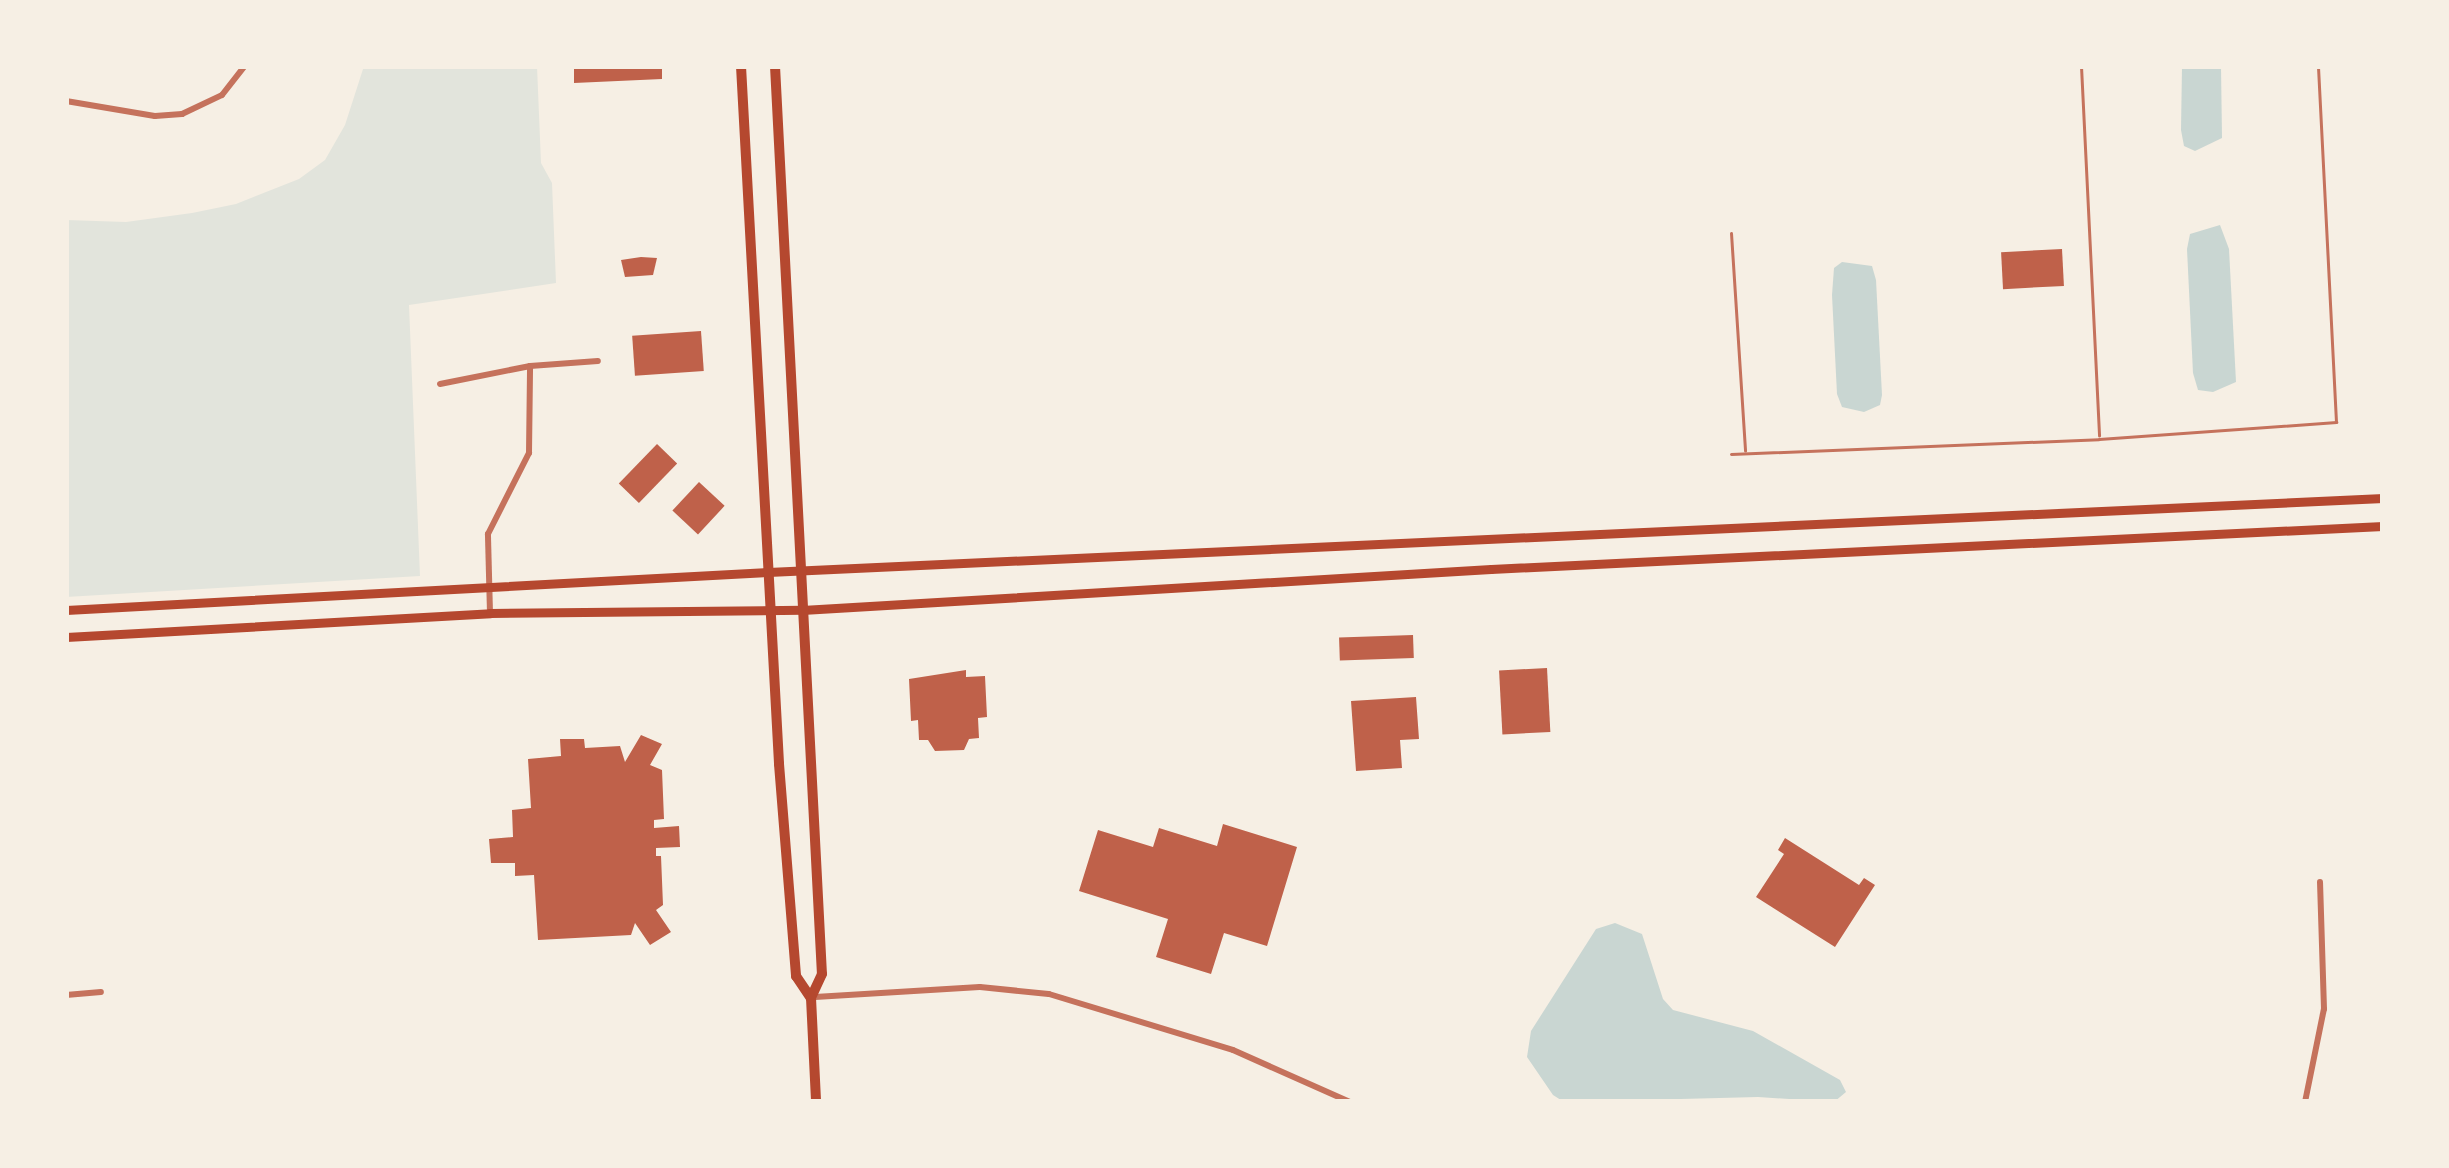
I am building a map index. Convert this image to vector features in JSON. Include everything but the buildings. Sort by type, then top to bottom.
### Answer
[{"type":"main road","points":[[741,66],[770,610],[796,976],[811,998]]},
{"type":"main road","points":[[775,66],[822,974],[811,998],[816,1102]]},
{"type":"main road","points":[[66,610],[768,572],[2383,498]]},
{"type":"main road","points":[[66,637],[490,613],[802,610],[1468,570],[2383,526]]},
{"type":"street","points":[[66,100],[155,116],[182,114],[222,95],[245,66]]},
{"type":"street","points":[[440,384],[530,366],[598,361]]},
{"type":"street","points":[[490,613],[493,515],[522,470],[532,435],[530,366]]},
{"type":"street","points":[[2305,1102],[2324,1010],[2320,882]]},
{"type":"street","points":[[811,998],[980,987],[1049,994],[1233,1050],[1351,1102]]},
{"type":"street","points":[[66,995],[101,992]]},
{"type":"lane","points":[[2081,66],[2099,440]]},
{"type":"lane","points":[[1731,454],[2099,440],[2336,422],[2318,66]]},
{"type":"lane","points":[[1731,233],[1745,453]]},
{"type":"shaded area","points":[[364,66],[537,66],[541,163],[552,183],[556,283],[409,305],[420,576],[66,597],[66,220],[126,222],[192,213],[236,204],[299,179],[325,160],[345,125]]},
{"type":"shaded area","points":[[2182,66],[2221,66],[2222,138],[2195,151],[2184,146],[2181,130]]},
{"type":"shaded area","points":[[2220,225],[2229,249],[2236,382],[2213,392],[2198,390],[2193,373],[2187,249],[2190,234]]},
{"type":"shaded area","points":[[1842,262],[1872,266],[1876,280],[1882,395],[1880,405],[1864,412],[1842,407],[1837,394],[1832,295],[1834,268]]},
{"type":"shaded area","points":[[1615,923],[1642,934],[1663,999],[1673,1010],[1753,1031],[1840,1080],[1846,1092],[1834,1102],[1758,1097],[1564,1102],[1553,1095],[1527,1057],[1531,1031],[1596,929]]}]
